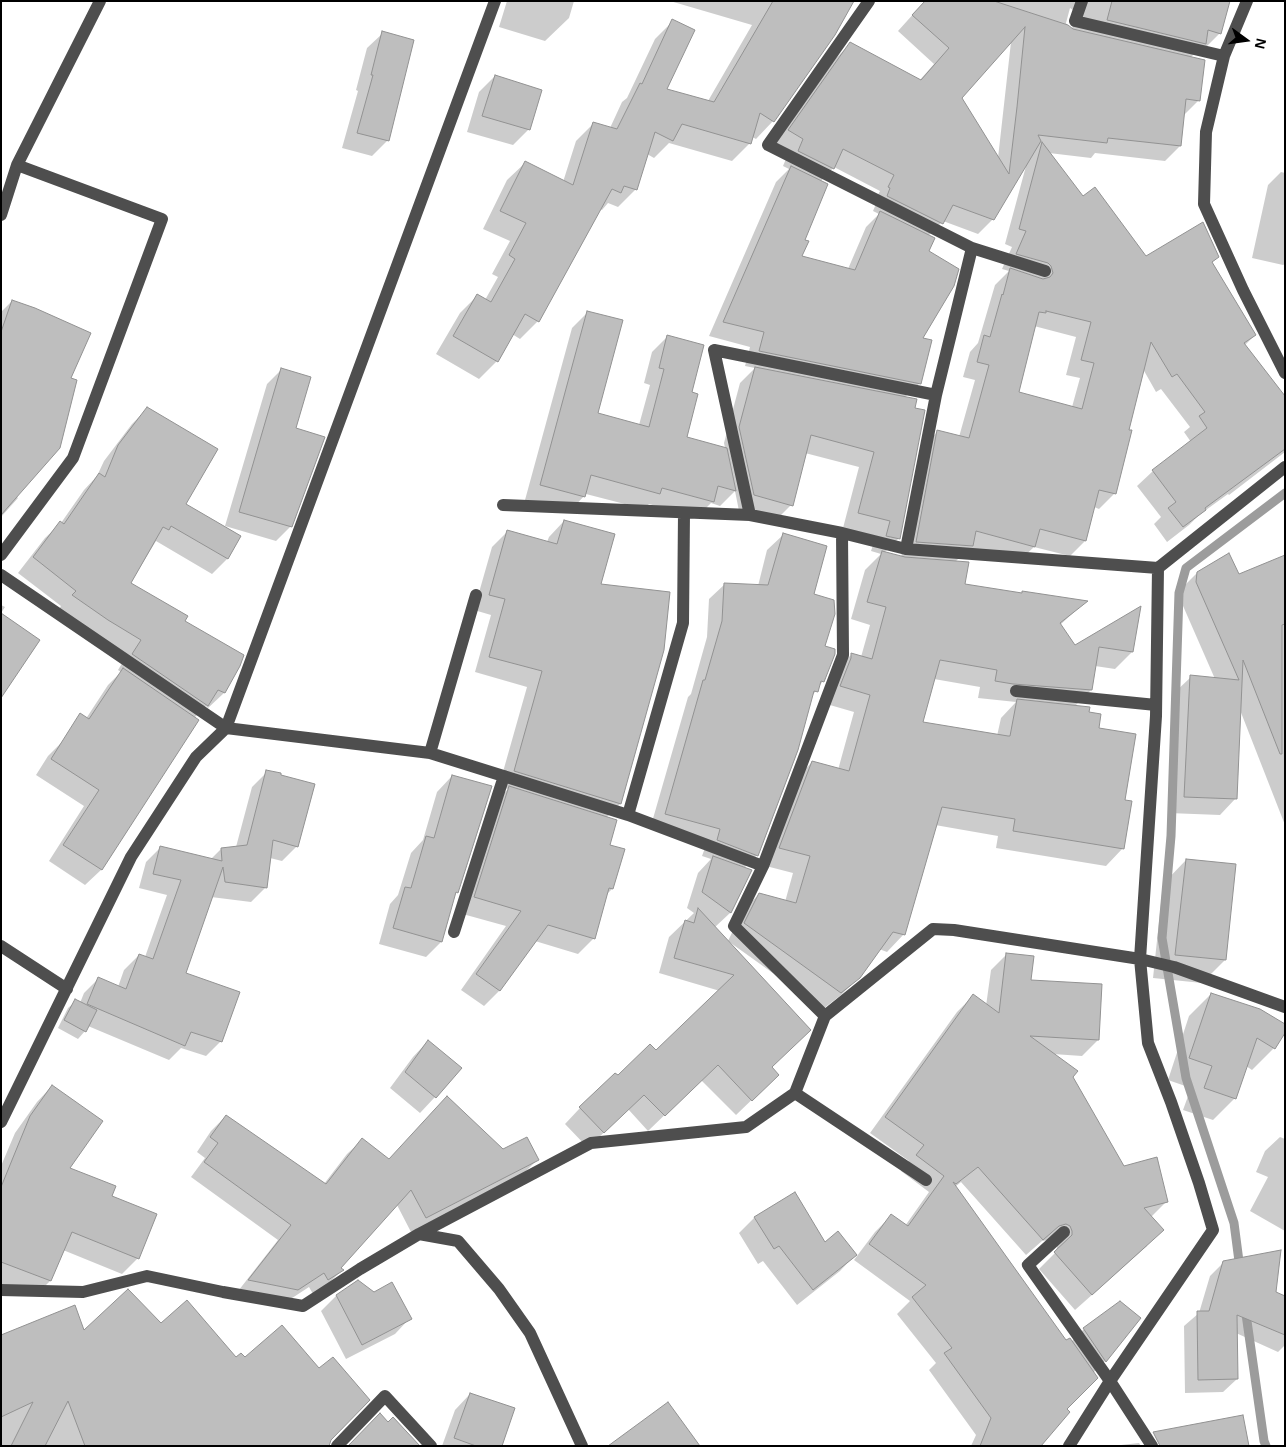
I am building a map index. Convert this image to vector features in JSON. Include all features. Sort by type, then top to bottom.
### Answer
[{"type":"street","points":[[1,215],[17,165],[100,1]]},
{"type":"street","points":[[1,1122],[131,857],[196,757],[226,728],[495,1]]},
{"type":"street","points":[[869,1],[768,146],[972,248],[1045,271]]},
{"type":"street","points":[[1082,1],[1076,21],[1224,56]]},
{"type":"street","points":[[1247,1],[1224,56],[1206,132],[1204,204],[1243,290],[1285,373]]},
{"type":"street","points":[[1,555],[74,458],[162,219],[17,165]]},
{"type":"street","points":[[906,549],[936,395],[972,248]]},
{"type":"street","points":[[750,515],[714,350],[936,395]]},
{"type":"street","points":[[503,505],[750,515],[842,533],[906,549],[1158,568],[1285,467]]},
{"type":"street","points":[[628,815],[683,623],[684,513]]},
{"type":"street","points":[[825,1016],[734,926],[763,866],[843,654],[842,533]]},
{"type":"street","points":[[1069,1446],[1110,1381],[1213,1230],[1190,1156],[1148,1043],[1140,959],[1156,705],[1158,568]]},
{"type":"street","points":[[1,575],[226,728],[430,753],[628,815],[763,866]]},
{"type":"street","points":[[430,753],[476,595]]},
{"type":"street","points":[[1016,691],[1156,705]]},
{"type":"street","points":[[454,932],[504,776]]},
{"type":"street","points":[[1,1290],[83,1292],[147,1276],[222,1292],[303,1306],[419,1234],[591,1142],[746,1127],[795,1093],[825,1016],[932,929],[954,930],[1140,959],[1174,967],[1285,1007]]},
{"type":"street","points":[[1,946],[67,989]]},
{"type":"street","points":[[795,1093],[926,1180]]},
{"type":"street","points":[[1064,1232],[1028,1265],[1110,1381],[1152,1446]]},
{"type":"street","points":[[419,1234],[458,1241],[499,1289],[530,1333],[582,1446]]},
{"type":"street","points":[[337,1446],[385,1396],[432,1446]]},
{"type":"building","points":[[773,1],[854,1],[835,35],[774,122],[760,113],[751,144],[682,124],[673,141],[655,132],[637,190],[624,186],[621,193],[612,189],[539,322],[525,314],[498,362],[453,336],[477,294],[491,302],[515,259],[509,255],[526,223],[500,211],[525,161],[573,185],[593,122],[617,129],[640,83],[642,84],[672,19],[695,30],[667,89],[714,102]]},
{"type":"building","points":[[925,1],[994,1],[1068,25],[1073,29],[1205,60],[1200,101],[1186,99],[1181,146],[1108,138],[1107,143],[1038,135],[1041,141],[994,220],[953,205],[943,224],[887,196],[890,188],[888,187],[894,175],[843,149],[834,169],[798,151],[803,139],[788,130],[850,42],[921,80],[949,48],[912,15]],"holes":[[[1025,27],[1009,174],[962,98]]]},
{"type":"building","points":[[1112,1],[1230,1],[1221,34],[1208,30],[1206,44],[1107,20]]},
{"type":"building","points":[[382,31],[414,40],[389,141],[357,133],[373,75],[371,75]]},
{"type":"building","points":[[495,75],[542,90],[530,130],[482,116]]},
{"type":"building","points":[[1042,142],[1083,196],[1095,187],[1146,256],[1203,222],[1219,257],[1212,262],[1256,335],[1244,343],[1285,396],[1285,449],[1205,508],[1206,510],[1183,527],[1168,508],[1176,502],[1152,470],[1207,428],[1199,416],[1205,412],[1177,374],[1172,377],[1151,342],[1129,430],[1132,430],[1116,494],[1099,490],[1086,541],[1040,529],[1035,547],[976,531],[973,546],[916,542],[937,430],[969,438],[989,365],[977,362],[984,335],[990,337],[1010,268],[1043,279],[1050,277],[1053,273],[1048,263],[1016,254],[1026,231],[1019,229]],"holes":[[[1046,311],[1091,322],[1081,360],[1094,363],[1082,409],[1019,392],[1039,312],[1046,313]]]},
{"type":"building","points":[[791,166],[828,184],[805,240],[809,241],[802,256],[855,270],[880,211],[935,238],[929,251],[959,269],[954,286],[923,338],[932,340],[921,384],[759,351],[764,332],[723,322]]},
{"type":"building","points":[[12,300],[91,333],[71,378],[77,380],[60,448],[1,515],[1,332]]},
{"type":"building","points":[[587,311],[623,320],[598,413],[649,427],[664,369],[659,368],[667,335],[704,345],[692,392],[698,394],[687,437],[727,448],[736,491],[718,486],[714,502],[662,488],[660,494],[591,475],[585,497],[540,485]]},
{"type":"building","points":[[755,367],[917,399],[915,408],[925,410],[900,539],[886,536],[890,521],[858,513],[874,452],[811,435],[793,506],[754,495],[739,427]]},
{"type":"building","points":[[281,368],[311,377],[296,428],[325,437],[292,527],[239,512]]},
{"type":"building","points":[[147,407],[218,449],[186,504],[241,536],[228,559],[171,526],[169,530],[163,527],[131,583],[188,616],[185,621],[244,655],[225,693],[218,690],[208,706],[132,654],[141,640],[72,595],[76,591],[33,557],[60,521],[64,524],[99,473],[105,477],[118,445]]},
{"type":"building","points":[[564,520],[615,534],[601,584],[670,592],[664,650],[621,804],[514,771],[542,671],[489,657],[505,599],[489,595],[507,530],[557,544]]},
{"type":"building","points":[[783,533],[827,546],[814,594],[834,600],[835,614],[825,646],[835,649],[835,654],[824,682],[821,681],[818,692],[814,691],[798,750],[758,856],[717,840],[720,829],[665,814],[703,680],[705,680],[722,621],[724,583],[768,585]]},
{"type":"building","points":[[882,551],[905,557],[969,562],[965,584],[1088,601],[1060,623],[1075,645],[1141,606],[1133,652],[1099,647],[1092,690],[995,681],[997,670],[940,660],[923,722],[1010,736],[1017,699],[1090,707],[1089,712],[1101,714],[1099,728],[1136,734],[1125,800],[1132,801],[1124,849],[1013,831],[1015,819],[942,807],[905,935],[893,932],[860,978],[841,993],[744,923],[759,893],[796,903],[810,856],[779,848],[812,761],[849,771],[870,695],[840,686],[851,658],[851,653],[872,659],[886,607],[867,602]]},
{"type":"building","points":[[1229,553],[1239,574],[1285,555],[1285,624],[1282,625],[1282,754],[1280,754],[1243,660],[1237,799],[1184,797],[1190,675],[1239,680],[1196,582],[1197,572]]},
{"type":"building","points":[[1,613],[40,640],[1,698]]},
{"type":"building","points":[[123,668],[199,720],[102,870],[63,845],[99,790],[51,759],[80,713],[89,719]]},
{"type":"building","points":[[266,770],[315,784],[298,847],[273,840],[267,888],[225,882],[223,867],[186,973],[240,992],[222,1042],[191,1032],[185,1046],[87,1004],[98,977],[126,989],[139,954],[153,959],[181,880],[153,874],[160,846],[222,861],[221,848],[247,845]]},
{"type":"building","points":[[452,775],[492,786],[458,893],[456,892],[442,942],[393,928],[405,887],[411,888],[426,836],[434,838]]},
{"type":"building","points":[[509,786],[617,820],[610,845],[625,849],[613,889],[609,888],[595,939],[548,925],[500,991],[476,974],[521,911],[474,897]]},
{"type":"building","points":[[713,856],[752,870],[731,913],[702,892]]},
{"type":"building","points":[[1186,859],[1236,864],[1226,960],[1175,955]]},
{"type":"building","points":[[698,908],[811,1030],[772,1067],[779,1075],[752,1101],[718,1065],[665,1116],[644,1095],[604,1133],[579,1107],[615,1073],[618,1075],[650,1044],[656,1050],[734,975],[674,958],[685,920],[694,923]]},
{"type":"building","points":[[1006,953],[1034,956],[1031,980],[1102,984],[1099,1040],[1030,1036],[1078,1071],[1073,1077],[1124,1166],[1157,1157],[1168,1202],[1144,1208],[1164,1230],[1092,1295],[1054,1252],[1072,1235],[1070,1226],[1066,1224],[1059,1226],[1043,1240],[978,1167],[956,1184],[953,1182],[1066,1340],[1070,1338],[1098,1378],[1067,1409],[1070,1412],[1041,1446],[980,1446],[991,1418],[944,1353],[952,1348],[912,1297],[926,1285],[869,1244],[891,1214],[908,1226],[944,1176],[916,1155],[924,1145],[885,1117],[973,994],[999,1013]]},
{"type":"building","points":[[1211,993],[1260,1009],[1285,1024],[1285,1033],[1275,1049],[1257,1038],[1236,1099],[1204,1088],[1212,1066],[1189,1058]]},
{"type":"building","points":[[75,999],[97,1010],[86,1032],[64,1020]]},
{"type":"building","points":[[428,1040],[462,1068],[436,1098],[405,1072]]},
{"type":"building","points":[[52,1085],[103,1121],[70,1168],[116,1186],[112,1196],[157,1214],[139,1259],[72,1232],[51,1281],[1,1262],[1,1187],[30,1116]]},
{"type":"building","points":[[447,1096],[503,1149],[527,1137],[539,1160],[426,1218],[411,1190],[341,1268],[344,1270],[328,1280],[324,1273],[298,1290],[248,1280],[291,1225],[204,1162],[218,1143],[210,1137],[226,1115],[326,1184],[362,1138],[389,1159]]},
{"type":"building","points":[[795,1192],[825,1242],[838,1231],[857,1255],[813,1290],[779,1246],[774,1249],[754,1217]]},
{"type":"building","points":[[1281,1250],[1276,1292],[1285,1296],[1285,1335],[1237,1315],[1238,1379],[1198,1380],[1197,1311],[1209,1311],[1223,1261]]},
{"type":"building","points":[[358,1280],[374,1292],[392,1282],[412,1319],[362,1345],[336,1295]]},
{"type":"building","points":[[128,1289],[161,1323],[187,1300],[236,1357],[241,1353],[245,1357],[282,1325],[319,1368],[333,1357],[370,1400],[331,1440],[329,1446],[85,1446],[68,1401],[45,1446],[11,1446],[33,1402],[1,1417],[1,1335],[75,1305],[84,1330]]},
{"type":"building","points":[[1120,1301],[1141,1318],[1106,1362],[1083,1328]]},
{"type":"building","points":[[470,1393],[515,1408],[502,1446],[476,1446],[454,1438]]},
{"type":"building","points":[[668,1402],[700,1446],[608,1446]]},
{"type":"building","points":[[380,1413],[388,1422],[393,1417],[420,1446],[348,1446]]},
{"type":"building","points":[[1243,1415],[1249,1446],[1160,1446],[1153,1432]]},
{"type":"waterway","points":[[1240,1269],[1234,1223],[1186,1078],[1162,938],[1171,836],[1179,593],[1186,568],[1285,493]]},
{"type":"waterway","points":[[1245,1307],[1266,1446]]}]
